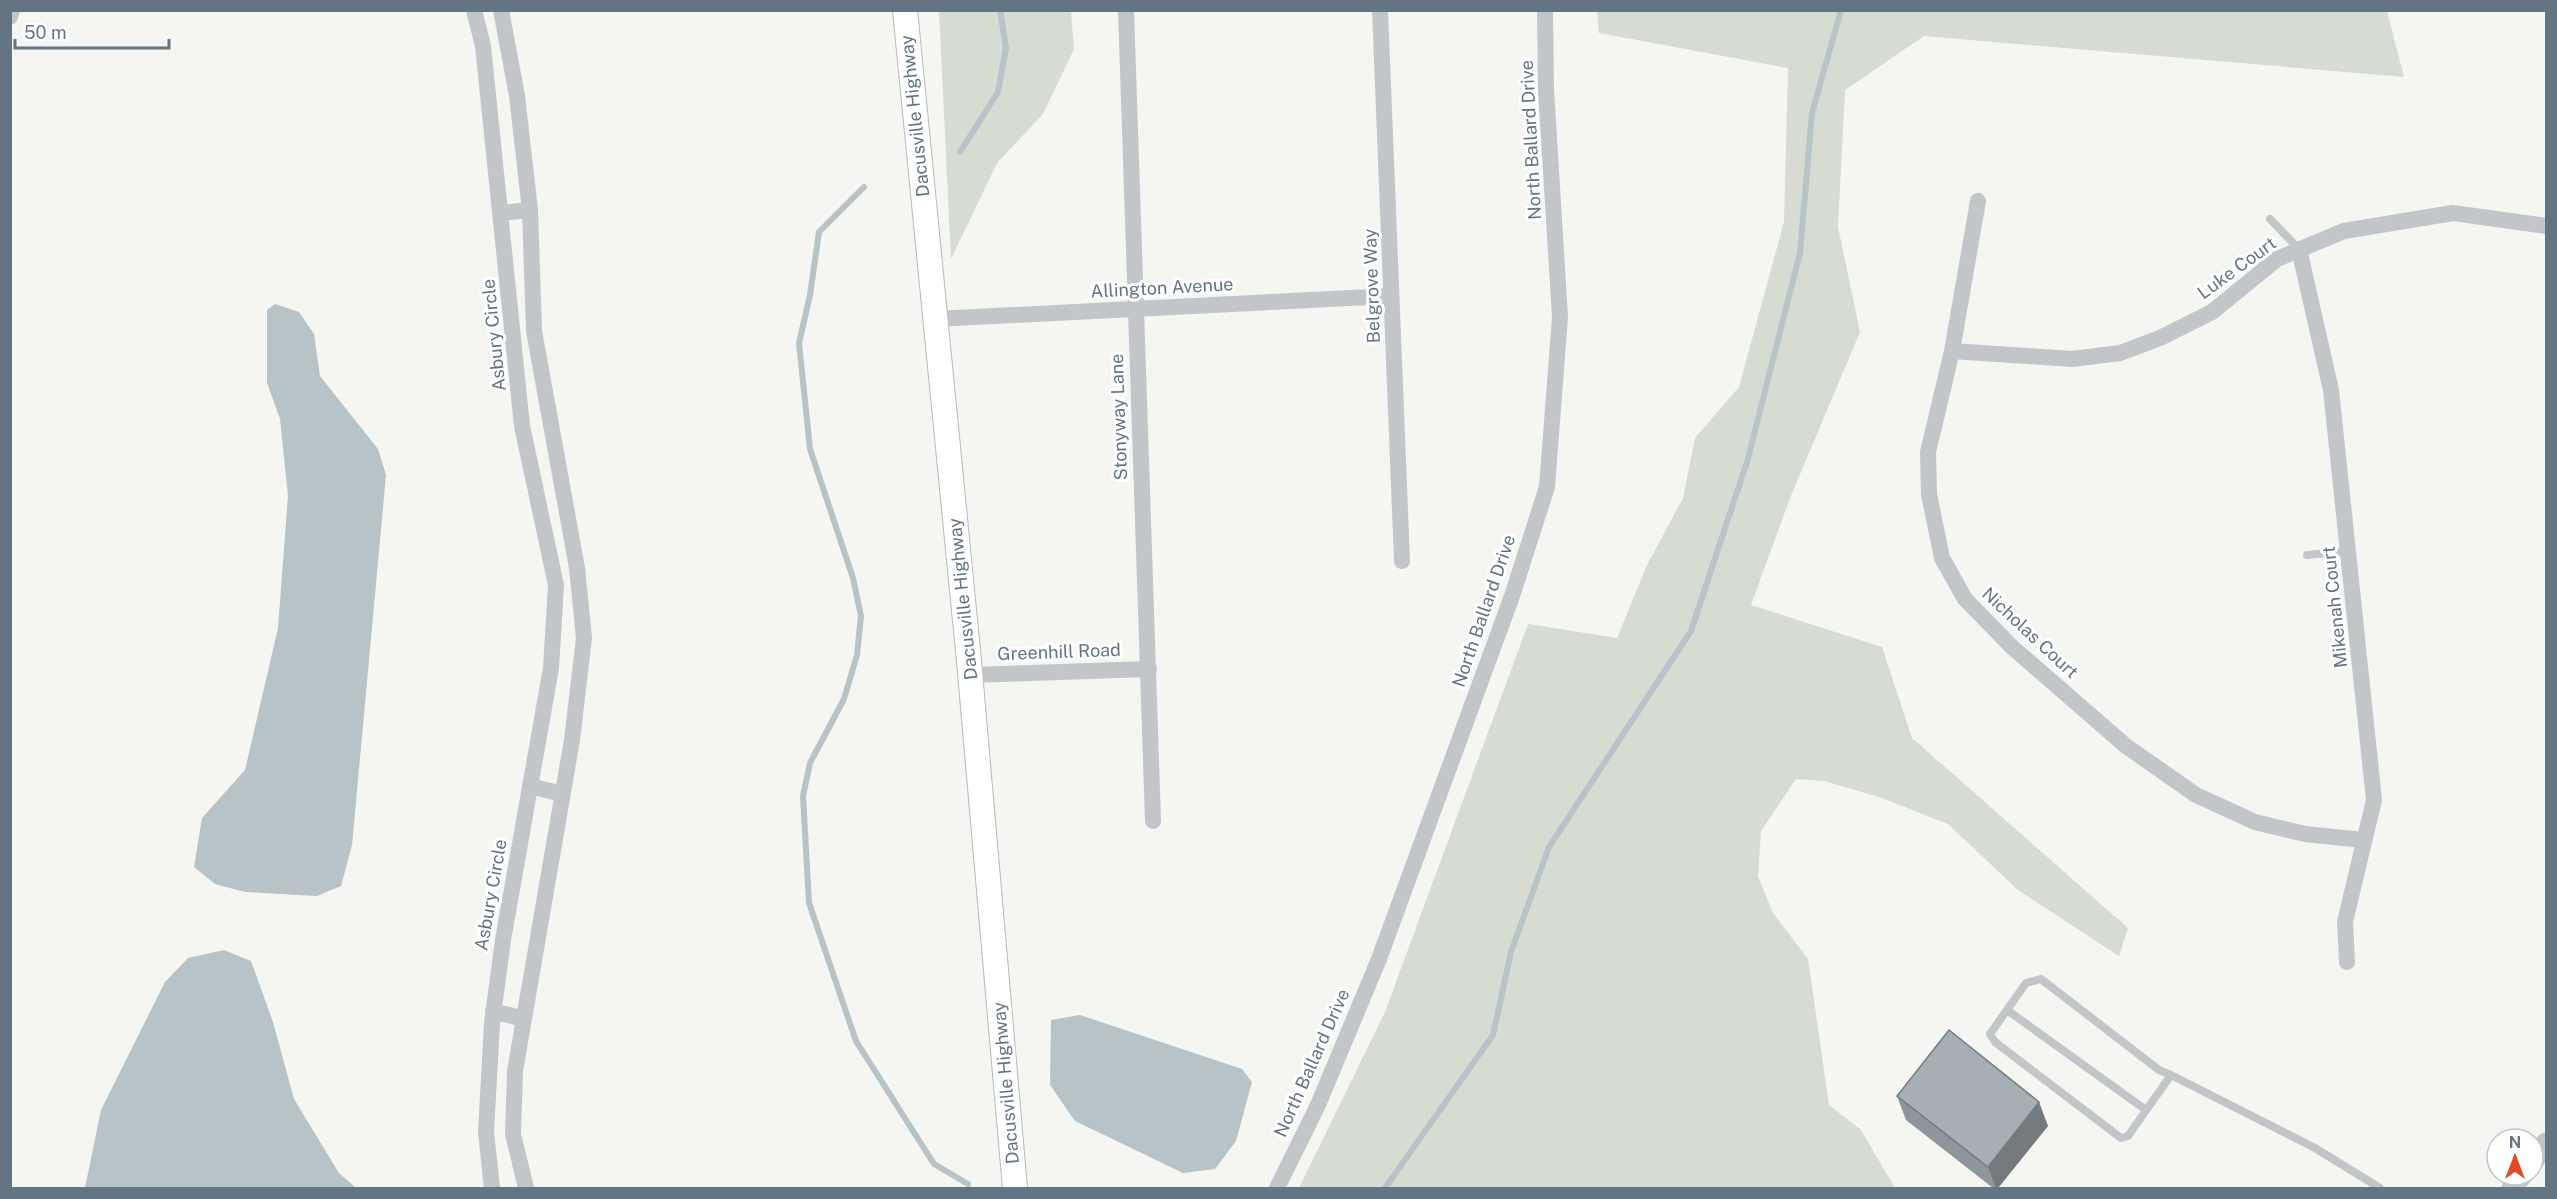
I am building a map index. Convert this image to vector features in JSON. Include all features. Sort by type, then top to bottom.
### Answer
[{"type":"main road","name":"Dacusville Highway","points":[[905,10],[970,675],[1015,1188]]},
{"type":"street","points":[[10,17],[12,10]]},
{"type":"street","name":"Asbury Circle","points":[[474,10],[483,46],[489,97],[522,426],[556,585],[550,677],[503,940],[493,1011],[486,1132],[492,1188]]},
{"type":"street","points":[[501,10],[517,96],[530,210],[534,331],[577,568],[584,638],[562,794],[515,1071],[513,1134],[526,1188]]},
{"type":"street","name":"Stonyway Lane","points":[[1126,10],[1153,821]]},
{"type":"street","name":"Belgrove Way","points":[[1380,10],[1402,561]]},
{"type":"street","name":"North Ballard Drive","points":[[1277,1188],[1318,1105],[1379,959],[1512,596],[1547,487],[1560,317],[1546,89],[1545,10]]},
{"type":"street","points":[[483,46],[508,44]]},
{"type":"street","points":[[489,97],[517,96]]},
{"type":"street","name":"Nicholas Court","points":[[1978,201],[1952,351],[1928,452],[1929,494],[1941,558],[1965,599],[2012,647],[2126,746],[2196,795],[2255,822],[2305,834],[2363,840]]},
{"type":"street","points":[[501,213],[530,210]]},
{"type":"street","name":"Luke Court","points":[[1952,351],[2072,358],[2120,353],[2160,338],[2212,312],[2277,259],[2344,231],[2453,213],[2547,226]]},
{"type":"street","name":"Mikenah Court","points":[[2299,249],[2331,390],[2350,551],[2374,800],[2345,922],[2347,962]]},
{"type":"street","name":"Allington Avenue","points":[[935,318],[1391,296]]},
{"type":"street","points":[[528,453],[556,448]]},
{"type":"street","points":[[544,532],[570,527]]},
{"type":"street","name":"Greenhill Road","points":[[970,675],[1149,669]]},
{"type":"street","points":[[550,677],[579,682]]},
{"type":"street","points":[[530,786],[562,794]]},
{"type":"street","points":[[493,1011],[524,1019]]},
{"type":"street","points":[[486,1132],[513,1134]]},
{"type":"lane","points":[[2270,219],[2299,249]]},
{"type":"lane","points":[[2307,555],[2350,551]]},
{"type":"lane","points":[[2171,1075],[2128,1136],[2121,1138],[1995,1042],[1990,1034],[2026,983],[2041,979],[2159,1070],[2171,1075],[2315,1148],[2380,1188]]},
{"type":"lane","points":[[2007,1010],[2146,1110]]},
{"type":"shaded area","points":[[939,11],[1071,11],[1074,49],[1043,114],[997,163],[951,259]]},
{"type":"shaded area","points":[[1597,11],[2387,11],[2404,77],[1924,36],[1845,90],[1838,227],[1860,332],[1790,498],[1751,605],[1882,647],[1912,738],[2128,928],[2119,956],[2018,890],[1948,824],[1879,797],[1824,781],[1796,779],[1761,831],[1758,876],[1773,913],[1808,959],[1829,1105],[1861,1130],[1895,1188],[1299,1188],[1385,1012],[1528,624],[1617,638],[1647,565],[1683,498],[1695,438],[1739,387],[1784,222],[1788,68],[1599,33]]},
{"type":"shaded area","points":[[275,304],[299,312],[314,334],[320,376],[378,449],[386,475],[352,845],[341,886],[317,896],[245,892],[215,884],[194,867],[202,818],[245,770],[278,628],[288,496],[280,419],[267,383],[267,310]]},
{"type":"shaded area","points":[[224,950],[251,961],[273,1022],[294,1099],[339,1173],[356,1188],[85,1188],[101,1110],[165,982],[188,958]]},
{"type":"shaded area","points":[[1080,1015],[1242,1069],[1252,1082],[1236,1141],[1215,1169],[1183,1173],[1075,1121],[1050,1085],[1051,1020]]},
{"type":"building","points":[[1949,1030],[2039,1102],[1988,1167],[1897,1096]]},
{"type":"waterway","points":[[960,152],[998,92],[1006,48],[1000,10]]},
{"type":"waterway","points":[[1385,1188],[1493,1035],[1511,952],[1549,847],[1691,631],[1747,462],[1800,253],[1812,113],[1841,10]]},
{"type":"waterway","points":[[864,187],[819,232],[810,295],[799,343],[810,449],[853,578],[861,616],[857,655],[844,699],[810,763],[803,796],[809,903],[856,1041],[934,1164],[968,1184]]}]
